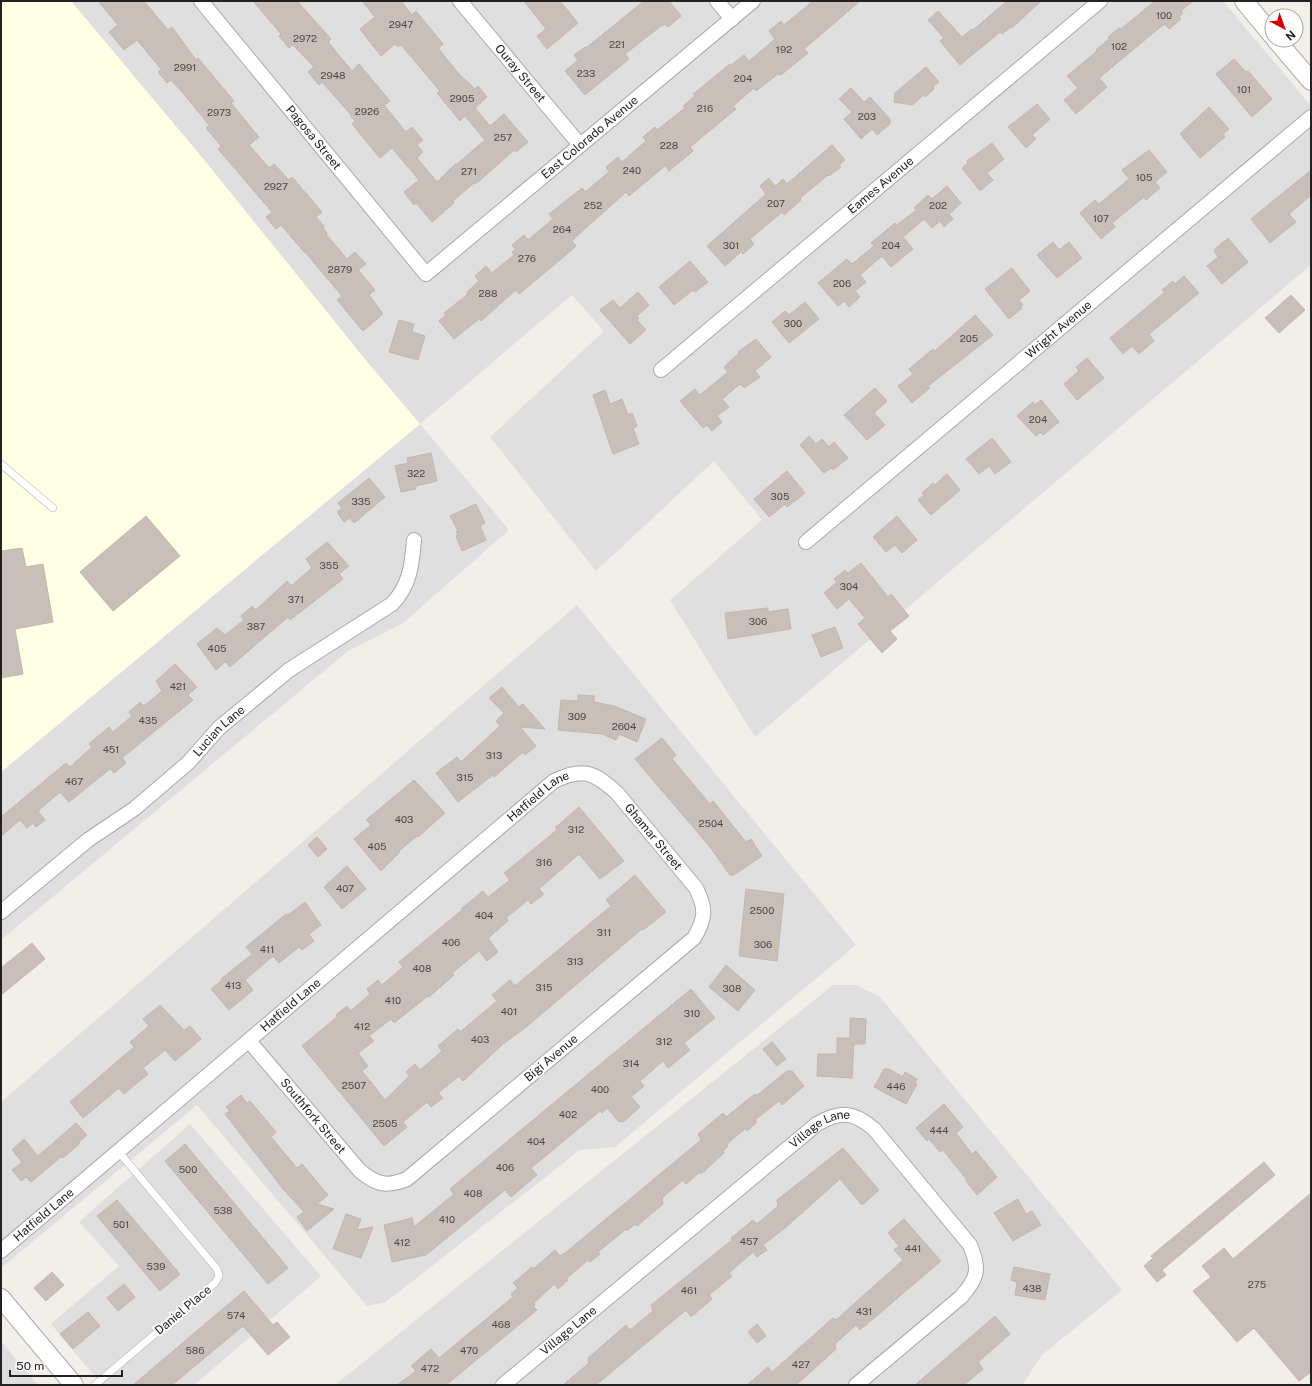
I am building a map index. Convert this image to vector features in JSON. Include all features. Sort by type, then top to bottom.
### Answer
[{"type":"street","name":"Pagosa Street","points":[[201,1],[426,274]]},
{"type":"street","name":"Ouray Street","points":[[460,1],[580,145]]},
{"type":"street","points":[[717,1],[732,19]]},
{"type":"street","name":"East Colorado Avenue","points":[[426,274],[753,1]]},
{"type":"street","name":"Eames Avenue","points":[[662,370],[1100,1]]},
{"type":"street","points":[[1244,1],[1264,25]]},
{"type":"street","points":[[1283,48],[1311,81]]},
{"type":"street","name":"Wright Avenue","points":[[806,542],[1311,117]]},
{"type":"street","name":"Lucian Lane","points":[[1,912],[88,840],[122,819],[140,804],[188,763],[219,728],[290,670],[392,604],[400,596],[410,576],[414,540]]},
{"type":"street","name":"Ghamar Street","points":[[587,772],[602,780],[622,799],[696,888],[702,900],[704,914]]},
{"type":"street","name":"Hatfield Lane","points":[[1,1251],[554,781],[569,774],[587,772]]},
{"type":"street","name":"Bigi Avenue","points":[[383,1184],[395,1184],[407,1179],[694,938],[701,926],[704,914]]},
{"type":"street","name":"Southfork Street","points":[[249,1040],[360,1171],[370,1180],[383,1184]]},
{"type":"street","name":"Village Lane","points":[[503,1385],[817,1124],[831,1116],[846,1114],[861,1118],[874,1129],[970,1245],[976,1259],[977,1274],[961,1297],[856,1385]]},
{"type":"street","points":[[1,1298],[74,1385]]},
{"type":"lane","points":[[1,464],[53,508]]},
{"type":"lane","name":"Daniel Place","points":[[94,1385],[215,1283],[219,1276],[217,1269],[118,1151]]},
{"type":"shaded area","points":[[1,1],[71,1],[205,161],[368,363],[420,424],[1,772]]},
{"type":"shaded area","points":[[71,1],[1223,1],[1311,106],[1311,265],[755,737],[670,600],[762,520],[714,461],[596,571],[490,437],[604,331],[572,295],[420,424],[368,363],[205,161]]},
{"type":"shaded area","points":[[420,424],[509,530],[403,623],[348,651],[1,940],[1,772]]},
{"type":"shaded area","points":[[577,605],[856,945],[615,1147],[580,1150],[386,1302],[367,1306],[197,1105],[1,1268],[1,1102]]},
{"type":"shaded area","points":[[833,985],[856,985],[880,997],[1122,1290],[1042,1355],[1022,1385],[335,1385]]},
{"type":"shaded area","points":[[190,1124],[321,1276],[194,1385],[102,1385],[51,1324],[119,1266],[79,1222]]},
{"type":"shaded area","points":[[1,1341],[38,1385],[1,1385]]},
{"type":"building","points":[[98,1],[144,1],[168,30],[172,27],[196,60],[198,58],[234,101],[231,103],[259,137],[249,145],[269,168],[274,164],[289,180],[292,177],[322,212],[316,217],[324,226],[323,228],[327,233],[326,234],[347,259],[355,252],[366,264],[358,270],[375,290],[369,295],[383,314],[363,331],[337,300],[342,296],[305,252],[281,225],[276,229],[266,217],[272,212],[218,149],[221,146],[206,128],[209,125],[183,93],[171,80],[167,83],[158,72],[161,69],[137,40],[124,50],[109,32],[118,25]]},
{"type":"building","points":[[253,1],[297,1],[331,39],[328,42],[352,71],[359,64],[390,101],[384,105],[406,132],[412,127],[423,140],[417,145],[423,152],[417,158],[437,182],[455,164],[457,164],[485,140],[465,116],[460,121],[437,93],[440,91],[401,45],[398,47],[395,44],[381,56],[360,29],[375,17],[362,1],[401,1],[412,15],[416,11],[443,44],[438,48],[459,74],[475,89],[478,86],[487,97],[475,108],[490,126],[504,114],[528,142],[516,152],[514,150],[477,183],[474,183],[432,222],[416,203],[414,205],[404,192],[419,180],[392,148],[380,158],[352,124],[355,121],[351,117],[352,116],[322,82],[319,85],[308,72],[314,67],[293,45],[289,48],[279,36],[281,34]]},
{"type":"building","points":[[524,1],[560,1],[578,23],[547,49],[537,36],[546,29]]},
{"type":"building","points":[[644,1],[669,1],[681,16],[668,27],[666,24],[661,26],[625,54],[629,59],[585,95],[565,71],[578,60],[574,55],[585,47],[586,48]]},
{"type":"building","points":[[813,1],[860,1],[804,49],[808,53],[781,75],[778,74],[756,91],[754,88],[733,106],[736,109],[690,147],[693,151],[669,171],[665,166],[629,196],[626,192],[572,241],[576,246],[560,260],[519,294],[516,290],[481,321],[479,319],[454,339],[439,321],[446,315],[444,313],[468,294],[467,292],[479,281],[475,276],[486,266],[492,273],[514,255],[512,252],[516,250],[512,245],[524,235],[528,240],[553,219],[549,214],[582,188],[585,192],[609,172],[606,167],[618,157],[622,162],[646,141],[643,137],[655,127],[657,130],[685,108],[683,106],[695,96],[693,94],[730,64],[731,65],[744,55],[749,61],[775,39],[769,31],[781,21],[784,25]]},
{"type":"building","points":[[1007,1],[1041,1],[1012,28],[1011,27],[1002,34],[1000,32],[960,65],[940,41],[944,38],[928,20],[938,11],[962,37],[972,29],[973,30]]},
{"type":"building","points":[[1155,1],[1193,1],[1181,11],[1183,13],[1179,17],[1181,19],[1169,29],[1165,24],[1099,78],[1107,87],[1076,114],[1064,100],[1078,88],[1067,76],[1097,51],[1096,50],[1110,38],[1108,37],[1119,28],[1121,29]]},
{"type":"building","points":[[1234,59],[1246,72],[1248,71],[1272,99],[1252,117],[1216,74]]},
{"type":"building","points":[[926,67],[939,82],[933,87],[934,89],[912,105],[894,102],[895,93]]},
{"type":"building","points":[[851,88],[864,102],[870,97],[890,119],[890,124],[877,135],[872,129],[861,139],[844,119],[852,112],[839,99]]},
{"type":"building","points":[[1037,104],[1050,119],[1032,135],[1036,139],[1026,148],[1008,127]]},
{"type":"building","points":[[1209,107],[1229,129],[1223,134],[1225,137],[1200,158],[1180,134]]},
{"type":"building","points":[[992,143],[1004,159],[987,173],[993,180],[980,191],[962,168],[968,163],[967,161]]},
{"type":"building","points":[[832,145],[845,160],[839,165],[841,167],[829,176],[828,175],[800,198],[801,200],[784,215],[782,212],[750,239],[754,244],[743,254],[741,252],[725,266],[707,246],[766,194],[760,186],[769,178],[775,186],[783,179],[787,184]]},
{"type":"building","points":[[1149,150],[1167,172],[1155,182],[1160,188],[1146,200],[1144,197],[1112,223],[1115,227],[1101,239],[1080,213],[1095,200],[1099,204],[1129,179],[1122,170]]},
{"type":"building","points":[[1311,170],[1311,195],[1289,214],[1296,222],[1270,243],[1251,219]]},
{"type":"building","points":[[947,186],[961,203],[949,214],[953,219],[944,227],[940,221],[932,228],[924,219],[903,237],[913,249],[891,267],[882,256],[860,275],[866,282],[855,291],[860,297],[849,307],[844,301],[838,306],[818,283],[847,259],[852,264],[874,246],[871,243],[895,223],[897,225],[916,210],[914,208],[928,195],[932,199]]},
{"type":"building","points":[[1228,238],[1248,262],[1222,284],[1207,266],[1218,257],[1214,251],[1216,248]]},
{"type":"building","points":[[1053,242],[1059,250],[1069,242],[1082,258],[1057,278],[1037,255]]},
{"type":"building","points":[[690,261],[708,282],[695,292],[693,290],[674,305],[659,287]]},
{"type":"building","points":[[1012,268],[1030,291],[1019,300],[1023,305],[1021,307],[1022,308],[1009,319],[985,289]]},
{"type":"building","points":[[1184,276],[1199,293],[1149,334],[1154,341],[1139,354],[1132,346],[1123,354],[1110,338],[1165,292],[1162,290],[1173,281],[1175,284]]},
{"type":"building","points":[[638,292],[649,305],[637,316],[639,318],[637,320],[646,330],[630,344],[600,310],[613,300],[620,308]]},
{"type":"building","points":[[1291,295],[1305,310],[1279,333],[1265,318]]},
{"type":"building","points":[[805,302],[819,319],[789,343],[772,322],[785,311],[789,315]]},
{"type":"building","points":[[975,315],[993,335],[928,386],[930,388],[912,403],[898,386],[913,374],[909,369],[933,349],[935,351]]},
{"type":"building","points":[[399,320],[414,324],[412,332],[425,336],[418,360],[389,352]]},
{"type":"building","points":[[756,339],[771,357],[755,371],[760,377],[744,388],[740,384],[722,399],[729,407],[717,416],[722,422],[712,431],[707,425],[703,428],[680,401],[695,389],[700,395],[728,372],[724,367],[739,353],[738,352]]},
{"type":"building","points":[[1087,358],[1104,378],[1077,400],[1064,384],[1079,371],[1076,367]]},
{"type":"building","points":[[875,388],[887,401],[874,413],[885,425],[867,440],[844,415]]},
{"type":"building","points":[[605,390],[610,404],[622,399],[628,415],[632,413],[637,426],[633,428],[639,444],[613,454],[593,395]]},
{"type":"building","points":[[1041,400],[1059,422],[1043,435],[1041,432],[1036,436],[1017,416],[1033,402],[1035,405]]},
{"type":"building","points":[[809,436],[816,444],[822,439],[829,447],[834,442],[848,458],[833,470],[831,468],[824,473],[800,445]]},
{"type":"building","points":[[992,438],[1011,462],[995,474],[989,466],[979,474],[966,459]]},
{"type":"building","points":[[431,453],[437,481],[416,486],[416,489],[401,492],[395,466],[408,463],[407,458]]},
{"type":"building","points":[[787,471],[805,493],[787,507],[785,504],[769,517],[754,499]]},
{"type":"building","points":[[947,474],[960,490],[931,515],[918,500],[924,495],[922,493],[933,483],[935,485]]},
{"type":"building","points":[[369,478],[385,497],[354,523],[350,518],[344,522],[337,512],[342,508],[338,503]]},
{"type":"building","points":[[476,504],[485,523],[480,526],[486,540],[462,551],[456,536],[458,535],[456,532],[458,531],[450,516]]},
{"type":"building","points":[[146,516],[180,556],[113,611],[80,572]]},
{"type":"building","points":[[897,516],[917,540],[902,553],[895,545],[886,552],[873,537]]},
{"type":"building","points":[[327,542],[349,566],[339,574],[343,579],[290,620],[288,617],[230,667],[225,662],[216,670],[197,644],[217,628],[225,635],[244,620],[241,616],[252,606],[256,610],[287,581],[291,586],[312,568],[306,559]]},
{"type":"building","points":[[22,548],[26,567],[43,564],[53,622],[15,629],[23,674],[1,678],[1,551]]},
{"type":"building","points":[[861,563],[888,597],[891,594],[909,616],[890,631],[897,639],[882,653],[858,624],[865,618],[849,599],[837,609],[824,593],[837,582],[834,579],[845,570],[848,573]]},
{"type":"building","points":[[768,608],[768,612],[788,609],[791,629],[728,639],[725,613]]},
{"type":"building","points":[[835,627],[843,648],[821,657],[812,635]]},
{"type":"building","points":[[175,664],[197,687],[188,695],[193,700],[122,758],[126,763],[114,773],[110,769],[69,802],[60,792],[38,811],[45,820],[36,827],[33,823],[27,828],[20,820],[1,836],[1,817],[66,763],[70,767],[92,747],[89,744],[109,727],[113,732],[132,716],[129,712],[140,702],[144,706],[162,691],[156,681]]},
{"type":"building","points":[[502,687],[519,707],[523,704],[545,729],[520,727],[536,746],[525,755],[523,752],[494,777],[493,775],[458,802],[436,773],[457,757],[461,762],[500,726],[496,721],[504,713],[489,698]]},
{"type":"building","points":[[578,695],[594,696],[594,702],[614,706],[646,719],[637,742],[619,734],[616,740],[602,734],[558,730],[561,700],[578,701]]},
{"type":"building","points":[[662,738],[676,755],[672,759],[710,804],[713,801],[746,842],[751,839],[762,856],[734,875],[730,875],[710,847],[635,759]]},
{"type":"building","points":[[414,780],[445,813],[418,837],[417,836],[399,851],[400,852],[381,871],[354,839],[371,825],[366,820]]},
{"type":"building","points":[[579,807],[624,861],[600,879],[579,854],[539,889],[544,894],[531,904],[528,900],[506,918],[508,921],[488,938],[498,952],[487,961],[479,951],[452,973],[454,975],[429,997],[428,996],[394,1023],[391,1019],[369,1036],[374,1041],[358,1053],[368,1066],[362,1071],[385,1100],[409,1076],[406,1072],[415,1064],[420,1070],[442,1051],[438,1046],[458,1029],[460,1032],[497,1001],[492,995],[510,980],[515,986],[611,906],[606,900],[635,875],[666,912],[643,930],[642,929],[525,1028],[503,1044],[463,1081],[459,1076],[438,1093],[443,1098],[431,1107],[427,1102],[403,1122],[407,1127],[384,1146],[302,1046],[337,1017],[336,1015],[347,1006],[351,1011],[370,994],[367,989],[378,980],[382,985],[403,967],[399,962],[483,891],[488,897],[510,880],[504,873],[557,830],[555,828]]},
{"type":"building","points":[[317,837],[327,849],[318,857],[308,845]]},
{"type":"building","points":[[347,866],[366,889],[342,909],[324,887]]},
{"type":"building","points":[[746,889],[784,894],[777,961],[739,956]]},
{"type":"building","points":[[305,902],[321,925],[309,934],[314,941],[302,950],[299,947],[279,963],[273,956],[245,980],[253,990],[229,1010],[211,989],[252,954],[246,947],[286,914],[288,915]]},
{"type":"building","points":[[32,943],[45,959],[1,995],[1,968]]},
{"type":"building","points":[[726,965],[755,990],[738,1011],[709,987]]},
{"type":"building","points":[[691,989],[715,1018],[684,1043],[690,1050],[668,1068],[663,1061],[640,1081],[644,1086],[631,1097],[640,1107],[623,1122],[618,1121],[607,1108],[602,1113],[600,1111],[531,1168],[537,1175],[511,1197],[505,1190],[426,1255],[392,1262],[384,1225],[412,1218],[414,1227],[454,1194],[450,1189]]},
{"type":"building","points":[[160,1005],[184,1030],[190,1026],[201,1039],[175,1061],[165,1050],[143,1068],[148,1074],[124,1094],[119,1088],[83,1118],[70,1102],[134,1047],[130,1042],[149,1026],[143,1019]]},
{"type":"building","points":[[850,1018],[866,1019],[865,1044],[854,1044],[852,1078],[817,1076],[818,1054],[837,1054],[837,1038],[850,1038]]},
{"type":"building","points":[[772,1042],[786,1059],[777,1066],[763,1049]]},
{"type":"building","points":[[884,1069],[889,1069],[903,1077],[905,1072],[917,1079],[915,1083],[917,1084],[906,1104],[874,1087]]},
{"type":"building","points":[[787,1071],[792,1071],[804,1086],[782,1105],[779,1101],[755,1120],[757,1122],[747,1131],[746,1128],[727,1144],[728,1146],[723,1151],[724,1153],[701,1174],[700,1172],[686,1184],[683,1180],[662,1198],[663,1204],[637,1226],[635,1224],[627,1231],[626,1229],[598,1252],[600,1254],[590,1262],[588,1260],[567,1278],[568,1280],[558,1289],[554,1284],[534,1303],[535,1305],[533,1306],[537,1310],[446,1385],[397,1385],[416,1371],[411,1366],[431,1349],[439,1358],[513,1297],[511,1294],[518,1288],[513,1283],[532,1267],[533,1269],[555,1250],[560,1256],[565,1253],[701,1140],[698,1134],[723,1113],[726,1117],[755,1094],[756,1096]]},
{"type":"building","points":[[241,1095],[247,1103],[250,1101],[276,1132],[271,1137],[297,1168],[302,1164],[328,1195],[317,1204],[334,1209],[307,1231],[297,1217],[304,1212],[283,1189],[225,1114],[230,1111],[226,1107]]},
{"type":"building","points":[[944,1104],[963,1127],[956,1133],[972,1154],[976,1151],[997,1177],[977,1195],[943,1150],[940,1152],[929,1139],[927,1141],[916,1128]]},
{"type":"building","points":[[76,1123],[87,1135],[79,1142],[80,1143],[31,1182],[26,1177],[21,1181],[12,1170],[22,1162],[12,1150],[24,1139],[38,1156]]},
{"type":"building","points":[[185,1144],[288,1268],[268,1284],[165,1161]]},
{"type":"building","points":[[843,1148],[879,1190],[862,1205],[840,1179],[785,1228],[763,1245],[767,1250],[757,1257],[753,1252],[729,1273],[732,1276],[709,1295],[712,1299],[691,1317],[686,1310],[596,1385],[563,1385],[589,1363],[588,1358],[626,1325],[630,1330],[653,1311],[651,1305],[732,1240],[731,1238],[753,1220],[757,1224],[778,1206],[777,1200]]},
{"type":"building","points":[[1264,1162],[1275,1175],[1162,1270],[1166,1275],[1157,1282],[1144,1266],[1153,1258],[1151,1256]]},
{"type":"building","points":[[1311,1193],[1311,1372],[1299,1381],[1254,1328],[1237,1342],[1193,1291],[1211,1277],[1202,1266],[1224,1248],[1233,1259]]},
{"type":"building","points":[[1018,1199],[1026,1214],[1032,1211],[1041,1225],[1013,1241],[994,1213]]},
{"type":"building","points":[[117,1200],[180,1274],[160,1291],[97,1216]]},
{"type":"building","points":[[346,1214],[361,1219],[357,1230],[373,1227],[361,1258],[333,1249]]},
{"type":"building","points":[[904,1219],[941,1261],[860,1330],[856,1325],[835,1344],[836,1349],[796,1385],[747,1385],[768,1367],[772,1372],[833,1318],[836,1320],[903,1260],[894,1250],[899,1246],[888,1233]]},
{"type":"building","points":[[1014,1267],[1050,1274],[1045,1300],[1015,1295],[1017,1282],[1011,1280]]},
{"type":"building","points":[[52,1272],[64,1285],[46,1301],[34,1288]]},
{"type":"building","points":[[124,1284],[135,1297],[118,1311],[107,1298]]},
{"type":"building","points":[[244,1291],[273,1325],[277,1322],[290,1337],[268,1355],[243,1326],[172,1385],[133,1385]]},
{"type":"building","points":[[88,1312],[100,1326],[73,1349],[60,1334]]},
{"type":"building","points":[[995,1316],[1010,1334],[978,1362],[983,1369],[964,1385],[915,1385]]},
{"type":"building","points":[[757,1324],[766,1336],[757,1343],[748,1332]]}]
